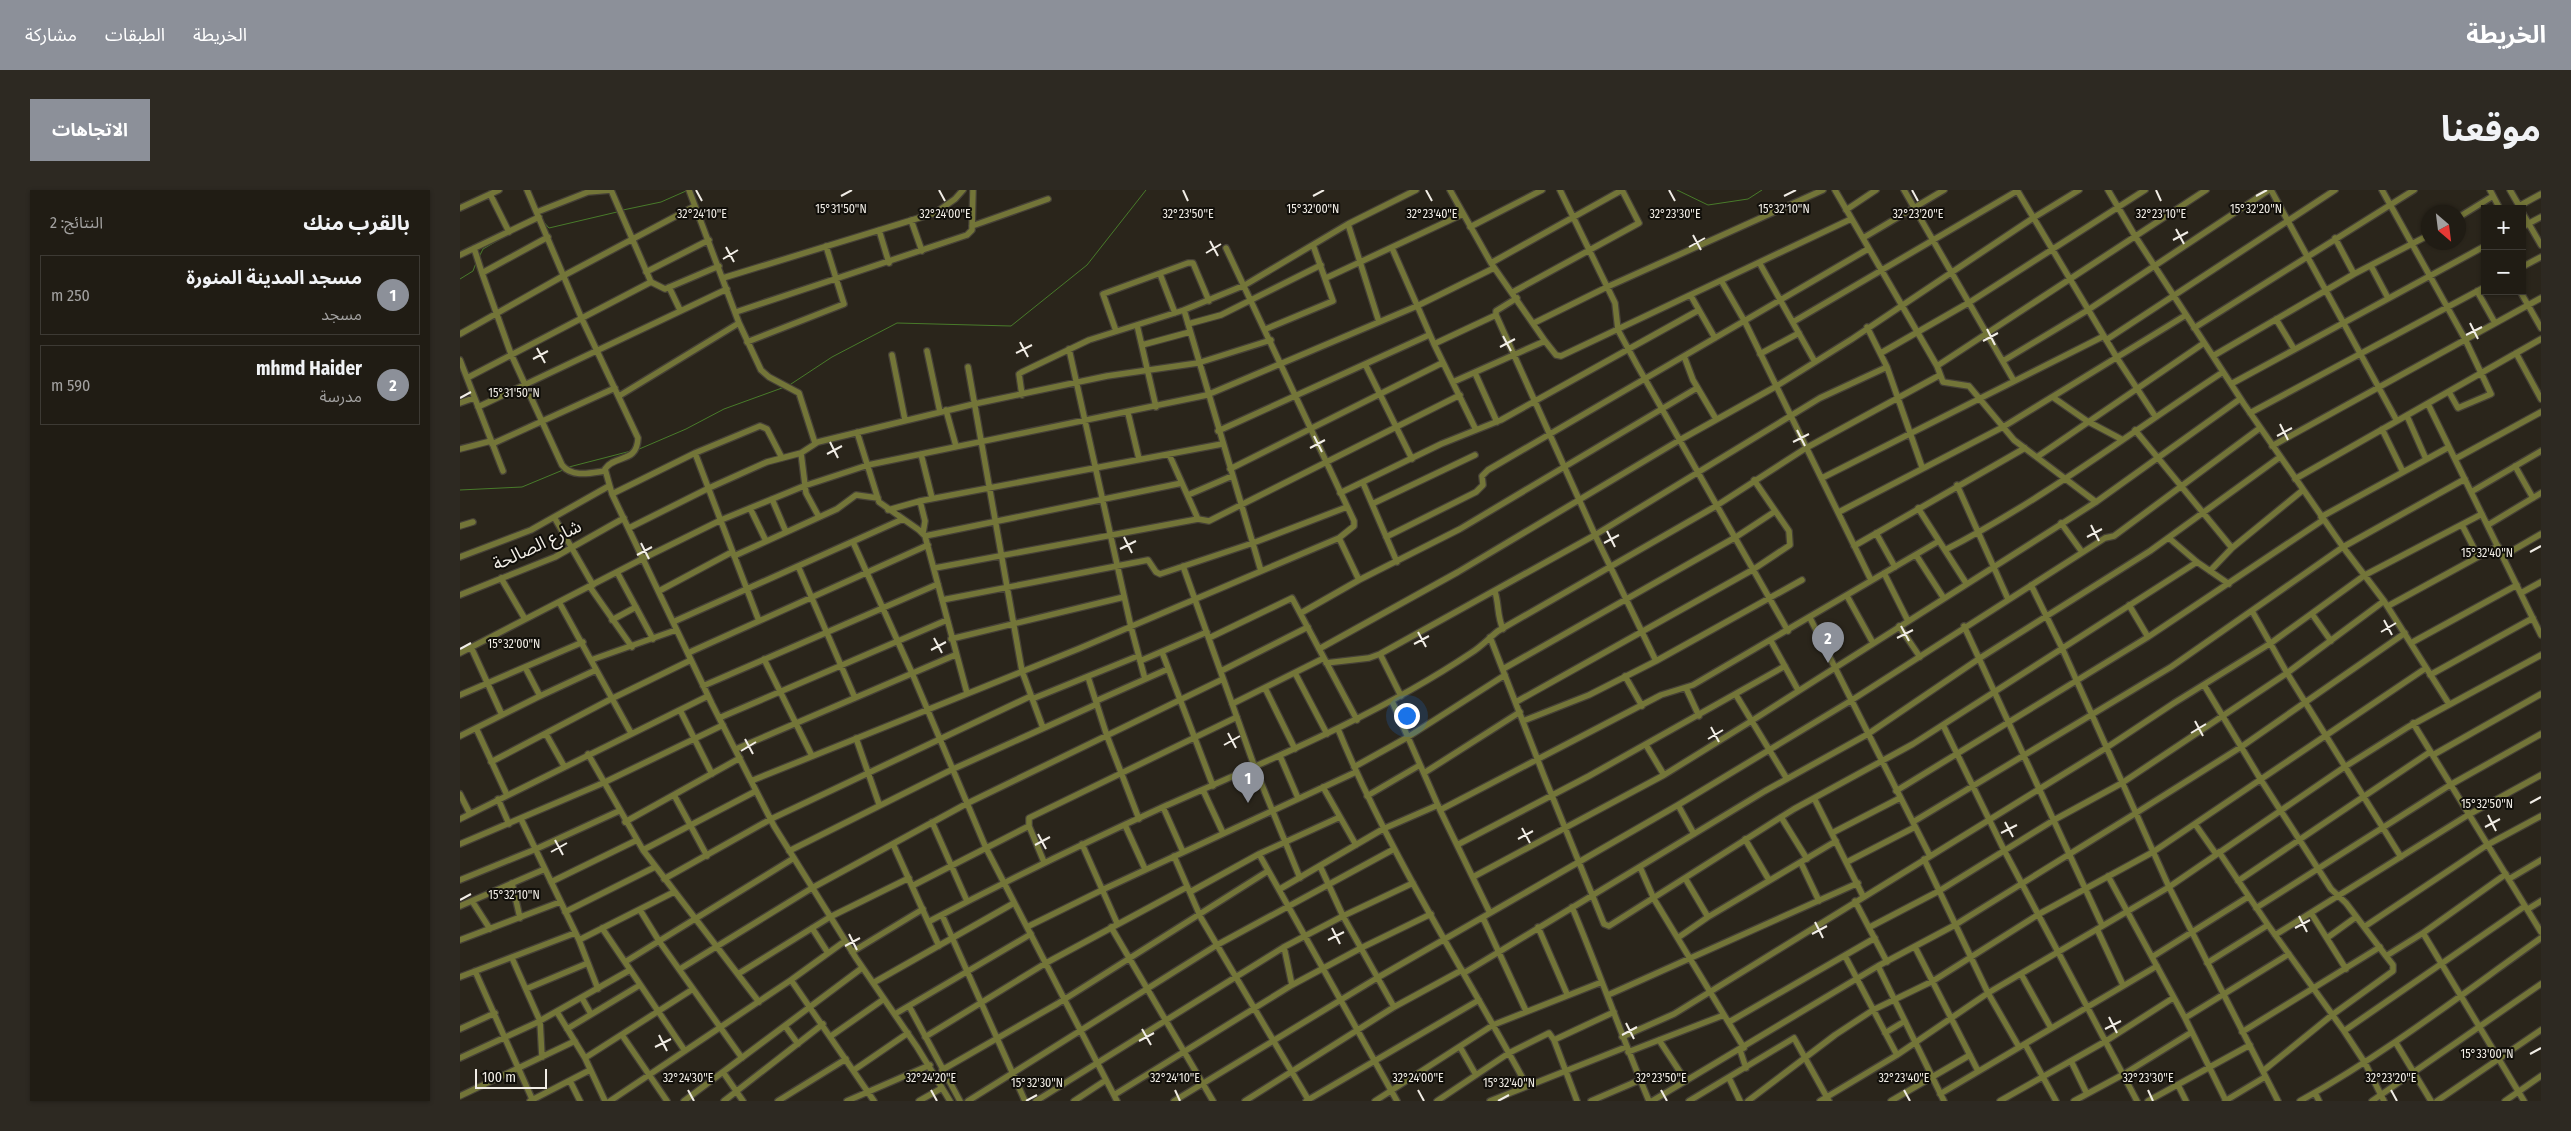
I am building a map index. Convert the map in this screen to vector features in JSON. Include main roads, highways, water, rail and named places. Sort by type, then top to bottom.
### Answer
[{"type":"waterway","points":[[788,386],[832,357],[897,323],[1011,326],[1087,265],[1146,190]]},
{"type":"waterway","points":[[1677,190],[1708,205],[1748,199],[1762,190]]},
{"type":"waterway","points":[[623,210],[661,202],[686,191]]},
{"type":"waterway","points":[[542,220],[549,228],[617,212]]},
{"type":"waterway","points":[[479,257],[483,249],[502,238]]},
{"type":"waterway","points":[[460,279],[473,271],[476,263]]},
{"type":"waterway","points":[[637,450],[686,429],[724,409],[782,388]]},
{"type":"waterway","points":[[569,467],[631,451]]},
{"type":"waterway","points":[[460,490],[522,487],[563,470]]},
{"type":"place","name":"mhmd Haider","points":[[1828,663]]},
{"type":"place","name":"مسجد المدينة المنورة","points":[[1248,803]]}]
